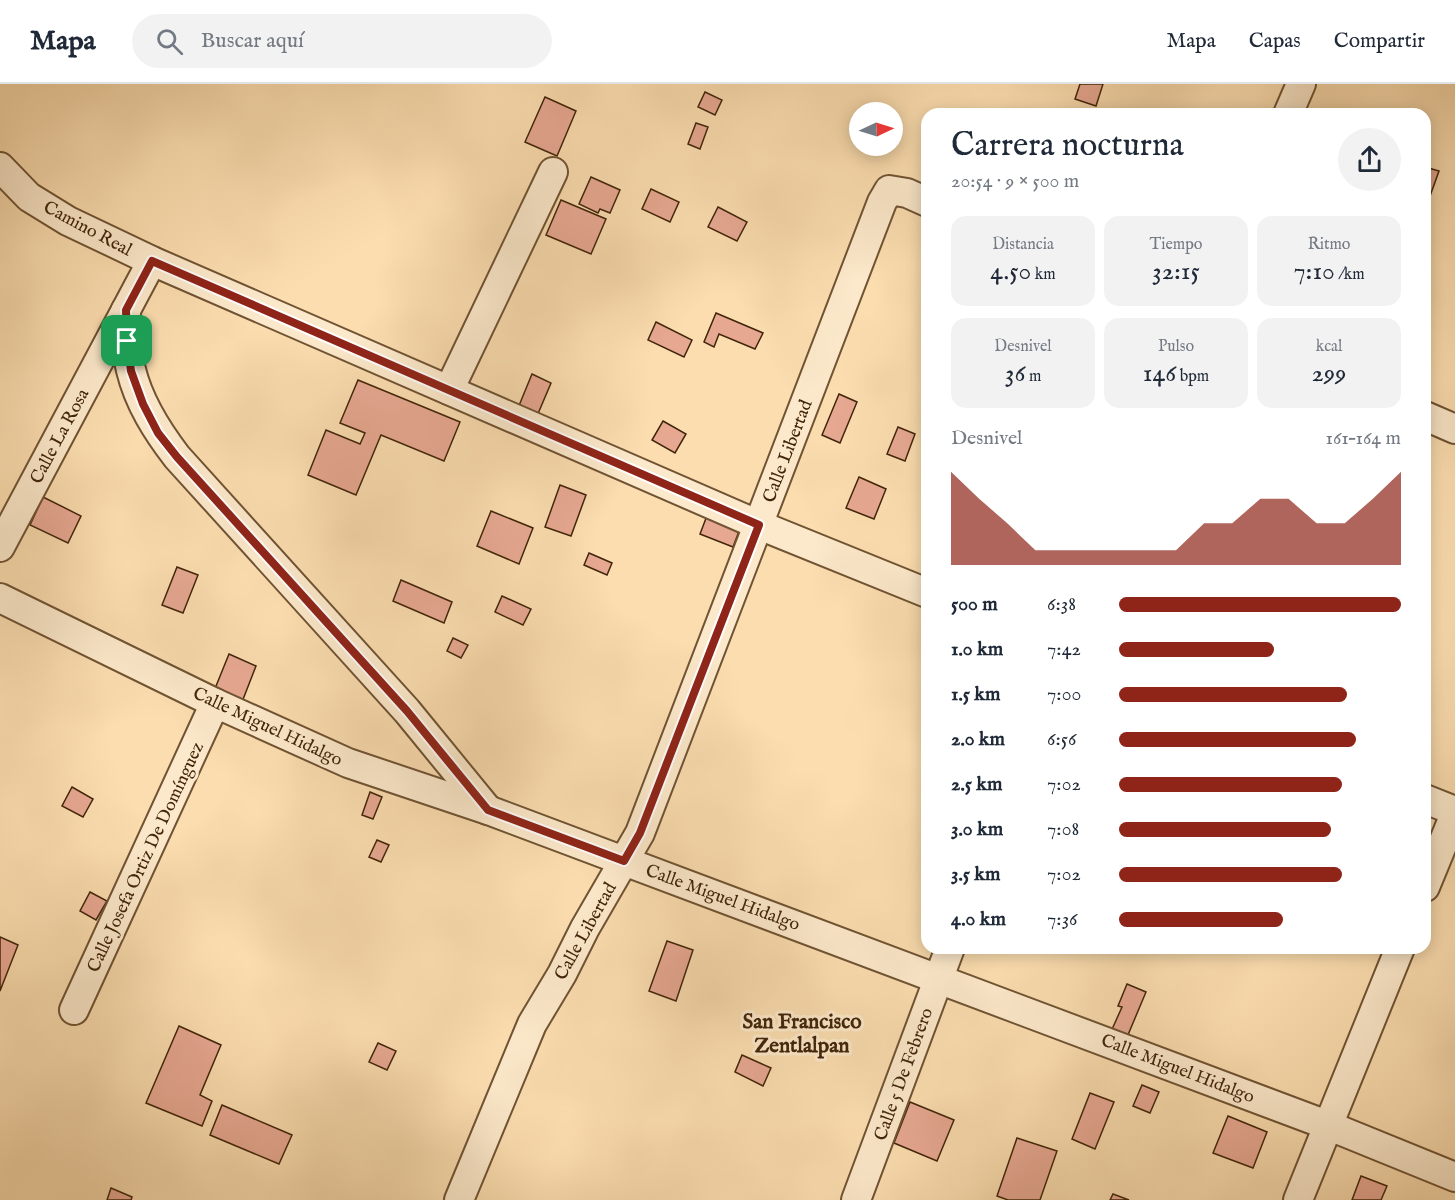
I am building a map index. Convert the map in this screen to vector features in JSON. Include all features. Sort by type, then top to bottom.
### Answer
[{"type":"street","points":[[1290,108],[1300,84]]},
{"type":"street","name":"Camino Real","points":[[0,167],[29,197],[68,221],[152,261],[759,525],[921,591]]},
{"type":"street","points":[[449,390],[553,172]]},
{"type":"street","name":"Calle Libertad","points":[[459,1200],[532,1024],[640,833],[882,202],[889,190],[921,200]]},
{"type":"street","name":"Calle La Rosa","points":[[0,547],[152,261]]},
{"type":"street","points":[[126,310],[131,371],[143,404],[158,433],[177,457],[407,711],[488,810]]},
{"type":"street","points":[[1431,419],[1455,429]]},
{"type":"street","name":"Calle Miguel Hidalgo","points":[[0,597],[215,703],[348,763],[488,810],[939,978],[1328,1125],[1455,1177]]},
{"type":"street","name":"Calle Josefa Ortiz De Domínguez","points":[[75,1010],[215,703]]},
{"type":"street","points":[[1431,802],[1455,813],[1431,872]]},
{"type":"street","name":"Calle 5 De Febrero","points":[[856,1200],[948,954]]},
{"type":"street","points":[[1298,1200],[1398,954]]},
{"type":"building","points":[[1080,84],[1103,84],[1096,106],[1075,99]]},
{"type":"building","points":[[705,92],[722,100],[715,115],[698,107]]},
{"type":"building","points":[[545,97],[576,111],[557,156],[525,142]]},
{"type":"building","points":[[696,123],[708,127],[700,149],[688,144]]},
{"type":"building","points":[[1431,169],[1439,171],[1431,193]]},
{"type":"building","points":[[591,177],[620,190],[610,213],[600,209],[598,213],[579,204]]},
{"type":"building","points":[[651,189],[679,202],[670,222],[642,209]]},
{"type":"building","points":[[561,200],[606,219],[591,254],[546,235]]},
{"type":"building","points":[[718,207],[747,222],[737,241],[708,227]]},
{"type":"building","points":[[716,313],[763,333],[755,349],[719,334],[714,347],[704,342]]},
{"type":"building","points":[[656,322],[692,340],[684,357],[648,340]]},
{"type":"building","points":[[532,374],[551,383],[537,416],[518,408]]},
{"type":"building","points":[[358,380],[460,422],[444,461],[381,435],[356,495],[308,475],[326,430],[360,444],[365,433],[340,423]]},
{"type":"building","points":[[839,394],[857,402],[840,443],[822,435]]},
{"type":"building","points":[[663,421],[686,434],[675,453],[652,440]]},
{"type":"building","points":[[898,427],[915,434],[905,461],[887,454]]},
{"type":"building","points":[[859,477],[886,489],[874,519],[846,508]]},
{"type":"building","points":[[560,485],[586,495],[571,536],[545,527]]},
{"type":"building","points":[[43,497],[81,516],[68,543],[30,525]]},
{"type":"building","points":[[491,511],[533,528],[519,564],[477,546]]},
{"type":"building","points":[[708,513],[741,526],[733,547],[700,534]]},
{"type":"building","points":[[589,553],[612,563],[607,575],[584,565]]},
{"type":"building","points":[[177,567],[198,575],[183,613],[162,605]]},
{"type":"building","points":[[401,580],[452,602],[444,623],[393,601]]},
{"type":"building","points":[[502,596],[531,609],[523,625],[495,612]]},
{"type":"building","points":[[453,638],[468,645],[461,658],[447,651]]},
{"type":"building","points":[[229,654],[256,666],[242,702],[214,691]]},
{"type":"building","points":[[72,787],[93,799],[83,817],[62,806]]},
{"type":"building","points":[[370,792],[382,797],[373,819],[362,815]]},
{"type":"building","points":[[377,840],[389,845],[381,862],[369,857]]},
{"type":"building","points":[[90,892],[107,901],[96,920],[80,911]]},
{"type":"building","points":[[0,937],[18,945],[0,991]]},
{"type":"building","points":[[667,941],[693,950],[676,1001],[649,991]]},
{"type":"building","points":[[1127,984],[1146,992],[1125,1042],[1109,1036],[1122,1007],[1118,1006]]},
{"type":"building","points":[[179,1026],[221,1045],[200,1095],[212,1101],[202,1126],[146,1103]]},
{"type":"building","points":[[378,1043],[396,1051],[387,1070],[369,1062]]},
{"type":"building","points":[[742,1055],[771,1068],[763,1086],[735,1072]]},
{"type":"building","points":[[1142,1085],[1159,1092],[1150,1113],[1133,1106]]},
{"type":"building","points":[[1090,1093],[1114,1102],[1095,1149],[1072,1139]]},
{"type":"building","points":[[910,1102],[954,1120],[937,1161],[894,1143]]},
{"type":"building","points":[[222,1105],[292,1135],[279,1164],[210,1135]]},
{"type":"building","points":[[1228,1116],[1267,1132],[1253,1168],[1213,1153]]},
{"type":"building","points":[[1017,1138],[1057,1151],[1040,1200],[1008,1200],[997,1196]]},
{"type":"building","points":[[1361,1176],[1387,1186],[1381,1200],[1352,1200]]},
{"type":"building","points":[[111,1188],[132,1197],[131,1200],[107,1200]]},
{"type":"building","points":[[1113,1194],[1129,1200],[1110,1200]]},
{"type":"district","name":"San Francisco Zentlalpan","points":[[802,1033]]},
{"type":"route","points":[[152,261],[759,525],[640,833],[624,861],[488,810],[407,711],[177,457],[158,433],[143,404],[131,371],[127,341],[126,310],[152,261]]}]
